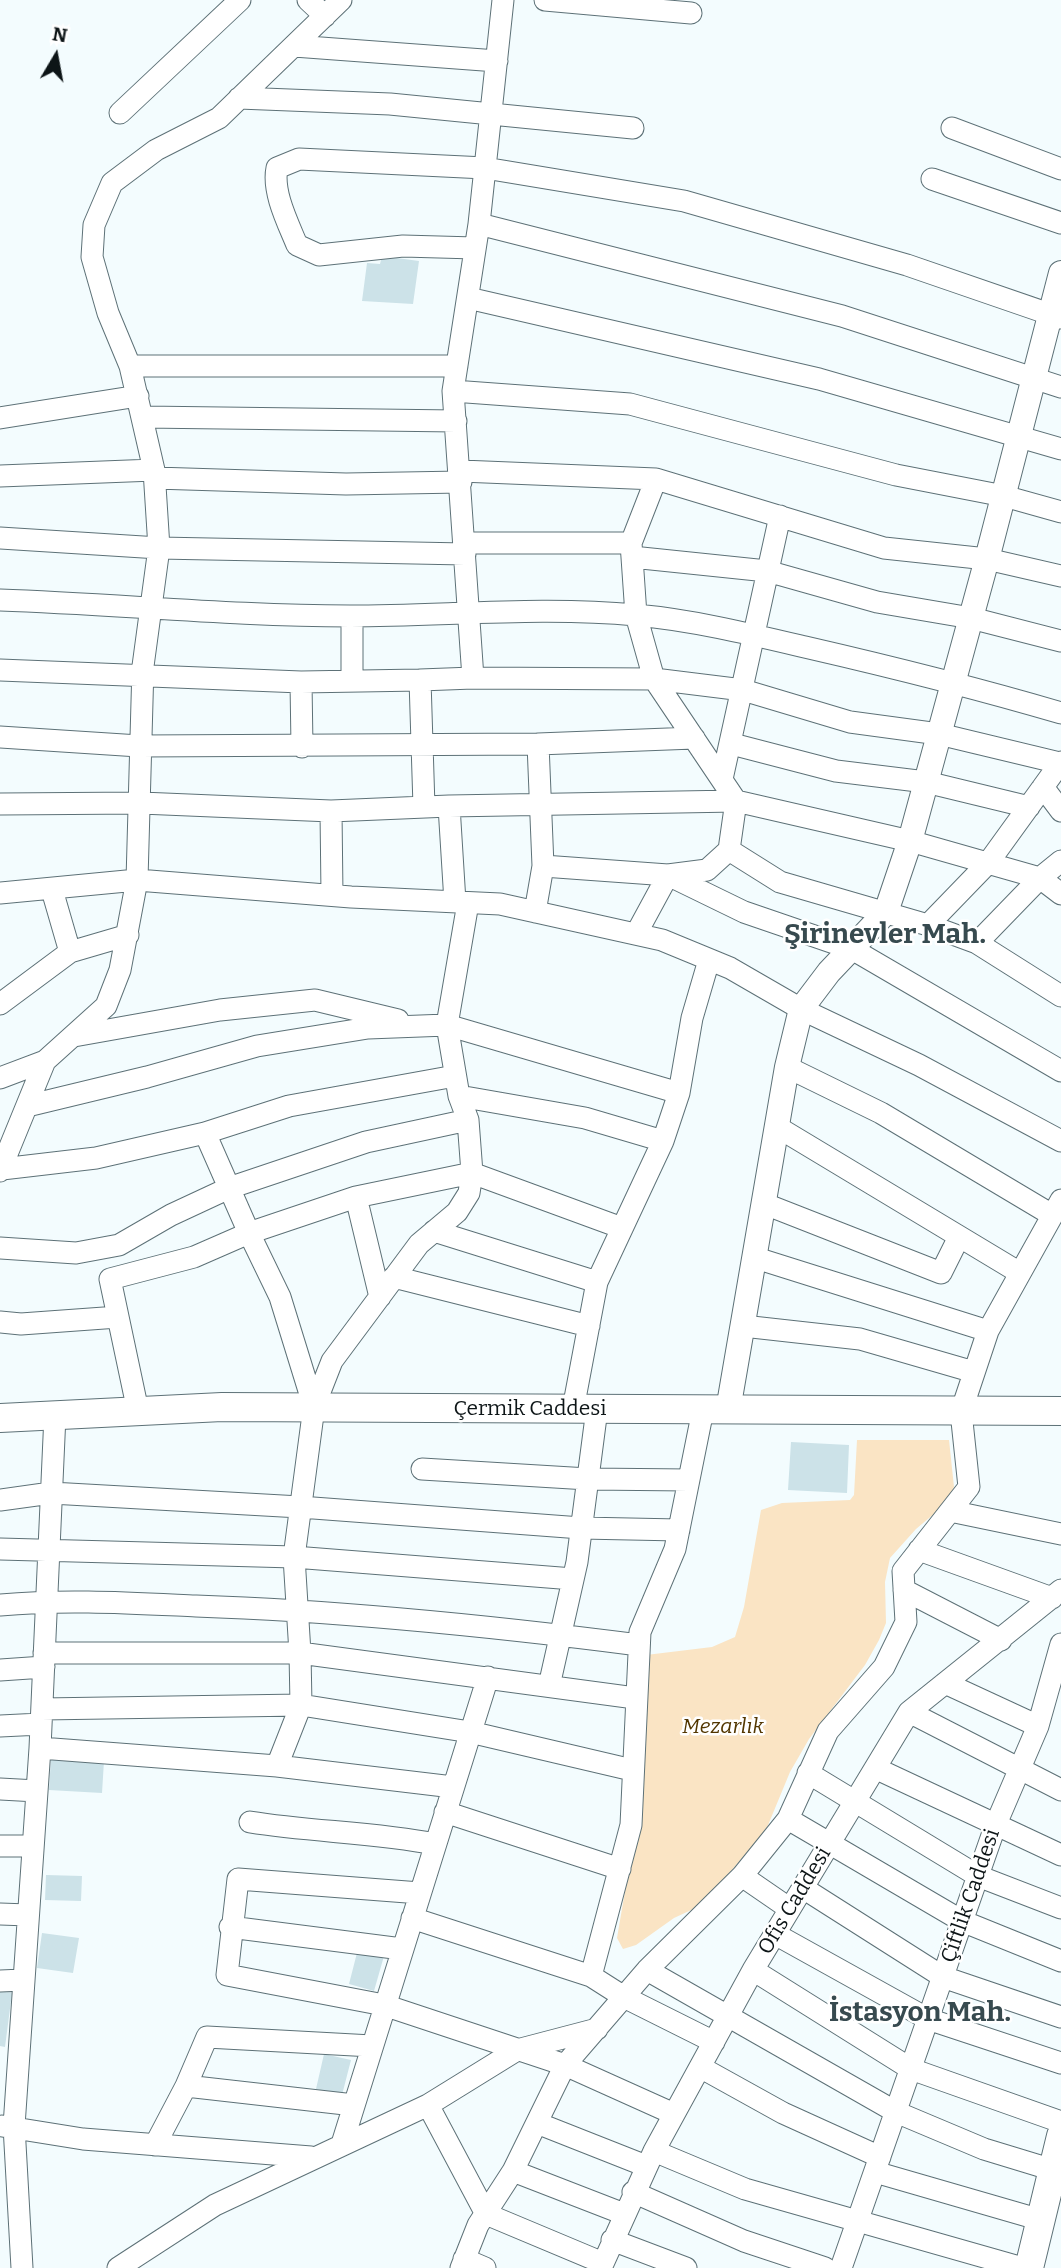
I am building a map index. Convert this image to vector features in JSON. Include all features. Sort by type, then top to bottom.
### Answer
[{"type":"main road","name":"Çermik Caddesi","points":[[0,1418],[222,1407],[1061,1411]]},
{"type":"main road","points":[[1029,2268],[1061,2136]]},
{"type":"street","points":[[120,113],[240,0]]},
{"type":"street","points":[[308,0],[325,16]]},
{"type":"street","points":[[0,1078],[45,1060],[106,1006],[120,970],[137,880],[142,678],[159,548],[154,474],[141,406],[130,366],[108,313],[92,257],[94,225],[112,183],[156,150],[219,118],[341,0]]},
{"type":"street","points":[[473,678],[453,391],[479,224],[503,0]]},
{"type":"street","points":[[545,0],[691,13]]},
{"type":"street","points":[[294,46],[497,61]]},
{"type":"street","points":[[239,98],[390,104],[633,128]]},
{"type":"street","points":[[952,128],[1061,169]]},
{"type":"street","points":[[475,248],[403,246],[319,255],[297,245],[284,214],[275,175],[277,167],[299,159],[485,168],[684,201],[907,265],[1056,316]]},
{"type":"street","points":[[932,179],[1061,223]]},
{"type":"street","points":[[479,224],[842,316],[1061,387]]},
{"type":"street","points":[[591,1976],[631,1825],[640,1632],[675,1549],[689,1480],[743,1326],[779,1128],[787,1067],[801,1009],[829,972],[886,912],[926,782],[1035,378],[1056,316],[1061,273]]},
{"type":"street","points":[[468,299],[806,376],[1020,435],[1061,449]]},
{"type":"street","points":[[130,366],[457,366]]},
{"type":"street","points":[[453,391],[630,404],[896,475],[1004,496],[1061,512]]},
{"type":"street","points":[[0,418],[141,406],[456,421]]},
{"type":"street","points":[[0,476],[154,474],[346,484],[461,477],[656,479],[884,548],[987,559],[1061,576]]},
{"type":"street","points":[[543,866],[668,875],[707,870],[729,850],[736,801],[654,678],[636,615],[632,550],[656,479]]},
{"type":"street","points":[[722,779],[756,636],[780,516]]},
{"type":"street","points":[[0,538],[159,548],[632,550],[767,571],[877,602],[971,618],[1061,641]]},
{"type":"street","points":[[0,600],[151,606],[236,614],[352,616],[468,611],[636,615],[756,636],[954,681],[1061,713]]},
{"type":"street","points":[[352,616],[352,681]]},
{"type":"street","points":[[0,670],[142,678],[301,682],[654,678],[743,691],[850,722],[939,734],[1060,762],[988,863],[928,925]]},
{"type":"street","points":[[421,680],[424,807]]},
{"type":"street","points":[[301,682],[302,747]]},
{"type":"street","points":[[0,737],[139,746],[302,747],[538,744],[694,738]]},
{"type":"street","points":[[535,912],[543,866],[538,744]]},
{"type":"street","points":[[732,744],[836,771],[926,782],[1029,807]]},
{"type":"street","points":[[1043,787],[1061,811]]},
{"type":"street","points":[[0,804],[141,803],[331,811],[736,801],[909,841],[988,863],[1040,878],[1061,894]]},
{"type":"street","points":[[277,1766],[301,1705],[300,1653],[295,1610],[295,1557],[314,1407],[332,1361],[419,1244],[457,1212],[469,1193],[472,1173],[468,1120],[457,1086],[447,1025],[462,902],[449,806]]},
{"type":"street","points":[[331,811],[332,895]]},
{"type":"street","points":[[729,850],[780,882],[928,925],[977,943],[1061,996]]},
{"type":"street","points":[[977,943],[1040,878],[1061,861]]},
{"type":"street","points":[[636,934],[668,875]]},
{"type":"street","points":[[668,875],[744,912],[852,949],[1061,1071]]},
{"type":"street","points":[[0,893],[137,880],[332,895],[500,904],[662,940],[709,960],[801,1009],[919,1065],[1061,1141]]},
{"type":"street","points":[[52,890],[70,952]]},
{"type":"street","points":[[0,1004],[70,952],[128,935]]},
{"type":"street","points":[[549,1686],[573,1579],[587,1479],[585,1409],[589,1326],[597,1282],[663,1141],[679,1093],[692,1018],[709,960]]},
{"type":"street","points":[[74,1037],[220,1010],[315,1000],[421,1026]]},
{"type":"street","points":[[27,1106],[257,1046],[368,1028],[447,1025],[679,1093]]},
{"type":"street","points":[[45,1060],[1,1170],[96,1158],[205,1133],[289,1106],[457,1086],[585,1118],[663,1141]]},
{"type":"street","points":[[485,2268],[463,2264],[478,2225],[513,2171],[565,2065],[647,1970],[742,1876],[788,1819],[828,1731],[884,1667],[906,1622],[903,1571],[968,1487],[961,1412],[988,1331],[1057,1208],[881,1113],[787,1067]]},
{"type":"street","points":[[0,1248],[76,1253],[119,1245],[171,1215],[229,1188],[366,1142],[468,1120]]},
{"type":"street","points":[[779,1128],[1020,1273]]},
{"type":"street","points":[[205,1133],[248,1233],[280,1297],[314,1407]]},
{"type":"street","points":[[138,1411],[110,1279],[194,1257],[248,1233],[356,1197],[472,1173],[622,1228]]},
{"type":"street","points":[[356,1197],[380,1297]]},
{"type":"street","points":[[765,1204],[941,1273],[959,1237]]},
{"type":"street","points":[[434,1231],[597,1282]]},
{"type":"street","points":[[756,1258],[988,1331]]},
{"type":"street","points":[[394,1277],[589,1326]]},
{"type":"street","points":[[0,1322],[21,1324],[118,1317]]},
{"type":"street","points":[[743,1326],[859,1339],[974,1372]]},
{"type":"street","points":[[22,2268],[7,2126],[9,2053],[23,1980],[37,1791],[55,1415]]},
{"type":"street","points":[[422,1469],[587,1479],[689,1480]]},
{"type":"street","points":[[0,1500],[51,1493],[300,1507],[581,1528],[679,1530]]},
{"type":"street","points":[[950,1511],[1061,1534]]},
{"type":"street","points":[[0,1549],[295,1557],[573,1579]]},
{"type":"street","points":[[919,1550],[1056,1594]]},
{"type":"street","points":[[904,1590],[1001,1640]]},
{"type":"street","name":"Ofis Caddesi","points":[[602,2265],[650,2158],[726,2018],[909,1712],[1056,1594]]},
{"type":"street","points":[[0,1605],[47,1600],[295,1610],[476,1624],[639,1645]]},
{"type":"street","name":"Çiftlik Caddesi","points":[[841,2268],[996,1824],[1055,1688],[1061,1644]]},
{"type":"street","points":[[0,1670],[44,1660],[300,1653],[391,1668],[488,1677],[635,1698]]},
{"type":"street","points":[[342,2144],[488,1677]]},
{"type":"street","points":[[945,1683],[1038,1726]]},
{"type":"street","points":[[0,1726],[41,1716],[301,1705],[470,1732],[632,1770]]},
{"type":"street","points":[[909,1712],[1061,1790]]},
{"type":"street","points":[[40,1748],[277,1766],[453,1787]]},
{"type":"street","points":[[875,1768],[1061,1855]]},
{"type":"street","points":[[808,1773],[978,1876],[1061,1908]]},
{"type":"street","points":[[0,1789],[37,1791]]},
{"type":"street","points":[[445,1812],[620,1869]]},
{"type":"street","points":[[788,1819],[962,1921],[1061,1961]]},
{"type":"street","points":[[250,1822],[309,1831],[382,1834],[435,1844]]},
{"type":"street","points":[[0,1846],[33,1846]]},
{"type":"street","points":[[742,1876],[790,1909]]},
{"type":"street","points":[[420,1894],[325,1884],[238,1880],[230,1927],[227,1975],[384,2005],[565,2065],[674,2114]]},
{"type":"street","points":[[803,1888],[943,1977],[1061,2017]]},
{"type":"street","points":[[0,1914],[28,1915]]},
{"type":"street","points":[[412,1918],[591,1976],[624,1997],[714,2042]]},
{"type":"street","points":[[230,1927],[402,1949]]},
{"type":"street","points":[[775,1934],[928,2019],[1061,2063]]},
{"type":"street","points":[[647,1970],[726,2018],[896,2112],[984,2149],[1053,2169]]},
{"type":"street","points":[[753,1970],[911,2069],[1061,2122]]},
{"type":"street","points":[[0,1980],[23,1980]]},
{"type":"street","points":[[118,2268],[215,2205],[428,2105],[517,2050],[597,2029]]},
{"type":"street","points":[[155,2145],[186,2086],[207,2037],[372,2046]]},
{"type":"street","points":[[700,2067],[877,2164],[1041,2220]]},
{"type":"street","points":[[186,2086],[354,2105]]},
{"type":"street","points":[[428,2105],[486,2214],[602,2265]]},
{"type":"street","points":[[537,2123],[745,2189],[1023,2268]]},
{"type":"street","points":[[7,2126],[83,2139],[313,2157]]},
{"type":"street","points":[[513,2171],[624,2214]]},
{"type":"street","points":[[633,2192],[744,2241],[825,2268]]},
{"type":"street","points":[[612,2240],[686,2268]]},
{"type":"green space","name":"Mezarlık","points":[[857,1440],[949,1440],[954,1487],[947,1503],[916,1529],[890,1558],[885,1582],[886,1623],[879,1640],[865,1665],[809,1739],[790,1772],[766,1830],[702,1905],[674,1918],[636,1945],[623,1949],[617,1938],[637,1821],[646,1655],[712,1647],[735,1637],[744,1607],[761,1510],[782,1503],[850,1500],[854,1495]]},
{"type":"building","points":[[382,256],[419,261],[413,304],[362,301],[367,263],[380,264]]},
{"type":"building","points":[[791,1442],[849,1445],[847,1493],[788,1490]]},
{"type":"building","points":[[51,1758],[104,1761],[102,1793],[49,1790]]},
{"type":"building","points":[[46,1875],[82,1876],[81,1901],[45,1900]]},
{"type":"building","points":[[42,1933],[79,1938],[73,1973],[37,1968]]},
{"type":"building","points":[[358,1949],[384,1956],[374,1991],[349,1984]]},
{"type":"building","points":[[0,1991],[12,1993],[5,2047],[0,2046]]},
{"type":"building","points":[[324,2054],[351,2060],[342,2095],[316,2089]]},
{"type":"district","name":"Şirinevler Mah.","points":[[885,935]]},
{"type":"district","name":"İstasyon Mah.","points":[[920,2013]]}]
